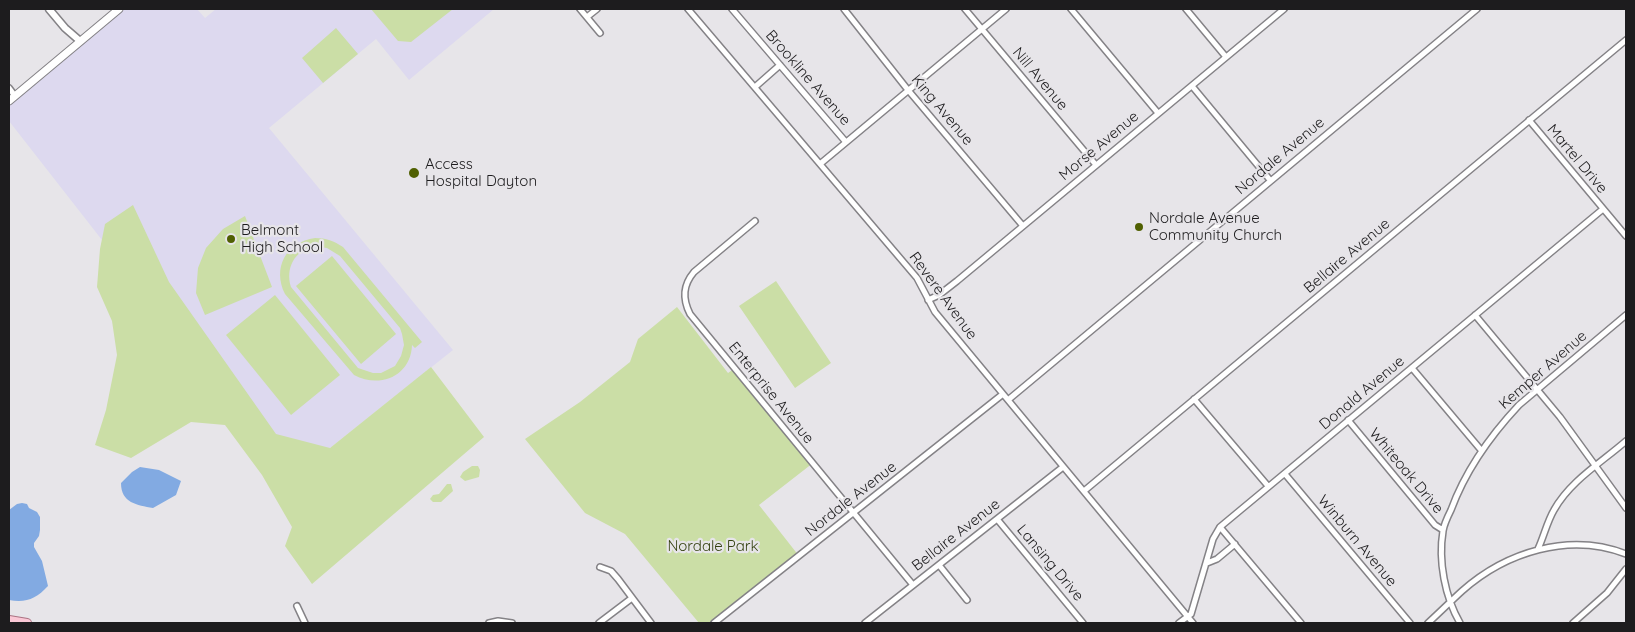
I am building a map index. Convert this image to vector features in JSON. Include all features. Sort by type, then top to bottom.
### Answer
[{"type":"main road","points":[[12,98],[119,9]]},
{"type":"main road","points":[[9,620],[27,623]]},
{"type":"street","points":[[48,9],[80,41]]},
{"type":"street","points":[[580,9],[600,33]]},
{"type":"street","points":[[587,18],[597,9]]},
{"type":"street","points":[[690,11],[697,9]]},
{"type":"street","name":"Brookline Avenue","points":[[732,9],[845,141]]},
{"type":"street","name":"King Avenue","points":[[844,9],[908,90],[1023,226]]},
{"type":"street","name":"Nill Avenue","points":[[965,9],[1096,165]]},
{"type":"street","points":[[820,164],[845,141],[1006,9]]},
{"type":"street","points":[[1070,9],[1158,113]]},
{"type":"street","points":[[1186,9],[1226,57]]},
{"type":"street","name":"Morse Avenue","points":[[928,300],[939,295],[957,281],[1284,9]]},
{"type":"street","name":"Nordale Avenue","points":[[1008,400],[1477,9]]},
{"type":"street","name":"Revere Avenue","points":[[690,11],[917,278],[935,312],[1193,623]]},
{"type":"street","name":"Bellaire Avenue","points":[[1084,491],[1626,40]]},
{"type":"street","points":[[754,87],[780,65]]},
{"type":"street","points":[[1192,86],[1270,180]]},
{"type":"street","points":[[9,88],[12,98]]},
{"type":"street","name":"Martel Drive","points":[[1529,120],[1626,236]]},
{"type":"street","name":"Donald Avenue","points":[[1179,623],[1191,614],[1213,539],[1220,527],[1602,209]]},
{"type":"street","name":"Enterprise Avenue","points":[[755,221],[688,279],[684,294],[687,308],[913,585]]},
{"type":"street","points":[[1475,315],[1560,417],[1626,508]]},
{"type":"street","name":"Kemper Avenue","points":[[1443,530],[1462,484],[1481,450],[1505,419],[1537,389],[1626,315]]},
{"type":"street","points":[[1412,368],[1481,450]]},
{"type":"street","name":"Nordale Avenue","points":[[714,623],[1003,394]]},
{"type":"street","points":[[1194,399],[1268,486]]},
{"type":"street","name":"Whiteoak Drive","points":[[1348,420],[1436,525],[1443,530],[1443,576],[1450,603],[1460,623]]},
{"type":"street","points":[[1538,550],[1560,500],[1626,441]]},
{"type":"street","name":"Bellaire Avenue","points":[[865,623],[1063,467]]},
{"type":"street","name":"Winburn Avenue","points":[[1285,474],[1410,623]]},
{"type":"street","name":"Lansing Drive","points":[[997,519],[1083,623]]},
{"type":"street","points":[[1220,527],[1301,623]]},
{"type":"street","points":[[1207,563],[1235,544]]},
{"type":"street","points":[[1428,623],[1462,591],[1493,569],[1514,558],[1562,545],[1599,547],[1626,554]]},
{"type":"street","points":[[938,565],[967,600]]},
{"type":"street","points":[[600,568],[611,571],[651,623]]},
{"type":"street","points":[[1573,623],[1607,593],[1626,569]]},
{"type":"street","points":[[599,623],[632,598]]},
{"type":"street","points":[[297,606],[304,623]]},
{"type":"street","points":[[489,623],[512,623]]},
{"type":"shaded area","name":"Belmont High School","points":[[119,9],[197,9],[205,18],[216,9],[494,9],[409,80],[376,39],[269,128],[453,350],[330,448],[288,478],[9,121],[9,101]]},
{"type":"green space","points":[[371,9],[453,9],[411,42],[398,41]]},
{"type":"green space","points":[[336,28],[358,54],[323,83],[302,58]]},
{"type":"green space","points":[[133,205],[169,282],[276,434],[330,448],[431,367],[484,437],[312,584],[285,546],[292,527],[262,475],[225,425],[191,422],[131,458],[95,445],[106,410],[117,355],[112,321],[97,287],[100,249],[105,224]]},
{"type":"green space","points":[[245,216],[272,287],[205,315],[196,293],[198,268],[206,248],[223,229]]},
{"type":"green space","points":[[323,239],[343,247],[422,342],[415,348],[412,345],[406,365],[400,372],[384,380],[374,381],[354,375],[285,294],[281,284],[281,266],[289,251],[305,240]],"holes":[[[313,246],[327,248],[340,256],[400,328],[404,345],[401,356],[395,366],[381,373],[373,373],[358,368],[291,287],[289,273],[297,256]]]},
{"type":"green space","points":[[332,256],[396,334],[361,364],[296,286]]},
{"type":"green space","points":[[776,281],[831,363],[795,388],[739,306]]},
{"type":"green space","points":[[275,295],[340,375],[291,415],[226,335]]},
{"type":"green space","name":"Nordale Park","points":[[677,307],[728,373],[735,368],[813,463],[759,505],[799,556],[714,623],[699,623],[625,534],[585,513],[525,439],[580,402],[630,362],[638,339]]},
{"type":"green space","points":[[472,466],[478,466],[480,470],[479,477],[465,481],[460,477],[463,472]]},
{"type":"green space","points":[[447,484],[451,484],[453,491],[441,502],[433,502],[430,499],[433,495],[439,494]]},
{"type":"water","points":[[140,467],[159,470],[181,481],[176,495],[153,508],[136,504],[127,499],[122,490],[121,483]]},
{"type":"water","points":[[22,503],[27,504],[40,517],[39,536],[34,543],[34,547],[42,561],[48,586],[30,599],[15,601],[9,600],[9,510]]},
{"type":"place","name":"Access Hospital Dayton","points":[[414,173]]},
{"type":"place","name":"Nordale Avenue Community Church","points":[[1139,227]]},
{"type":"place","name":"Belmont High School","points":[[231,239]]}]
